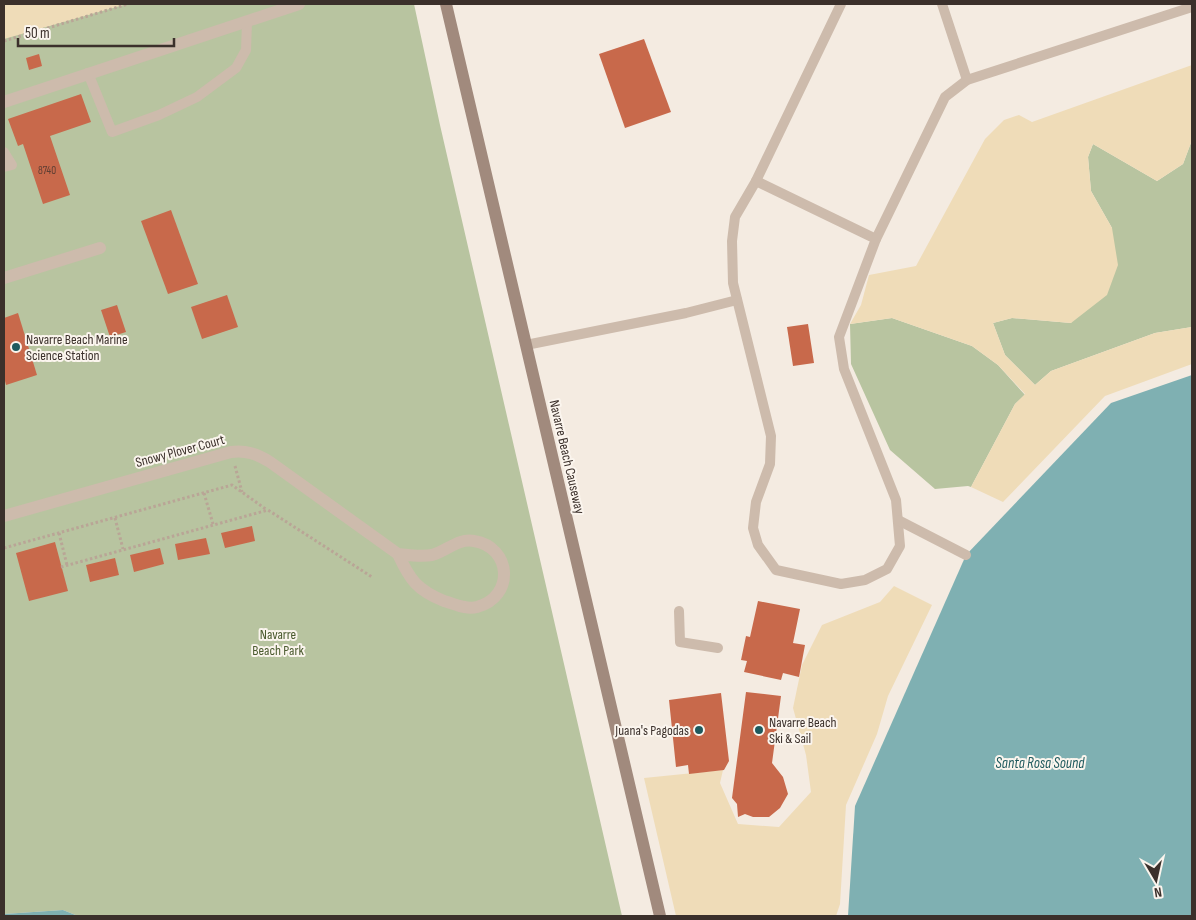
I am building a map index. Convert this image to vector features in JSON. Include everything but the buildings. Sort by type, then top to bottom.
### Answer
[{"type":"main road","name":"Navarre Beach Causeway","points":[[446,4],[660,916]]},
{"type":"street","points":[[4,102],[299,4]]},
{"type":"street","points":[[4,278],[100,248]]},
{"type":"street","name":"Snowy Plover Court","points":[[4,516],[231,452],[252,452],[270,462],[398,554],[408,576],[418,586],[440,599],[462,607],[477,607],[490,601],[500,590],[504,580],[504,568],[500,558],[492,548],[484,543],[472,540],[461,541],[430,555],[398,554]]},
{"type":"lane","points":[[841,4],[756,182],[735,218],[732,241],[733,284],[771,436],[770,464],[756,502],[753,528],[758,545],[776,570],[841,584],[865,580],[887,569],[900,546],[896,500],[844,368],[839,337],[876,239],[944,98],[966,80],[1192,7]]},
{"type":"lane","points":[[942,4],[966,80]]},
{"type":"lane","points":[[88,73],[112,132],[159,116],[197,97],[236,68],[246,50],[246,22]]},
{"type":"lane","points":[[4,152],[12,165],[4,167]]},
{"type":"lane","points":[[756,182],[876,239]]},
{"type":"lane","points":[[526,345],[686,313],[737,300]]},
{"type":"lane","points":[[898,520],[966,555]]},
{"type":"lane","points":[[679,611],[680,642],[718,648]]},
{"type":"path","points":[[4,41],[128,4]]},
{"type":"path","points":[[4,548],[232,485],[372,578]]},
{"type":"path","points":[[204,493],[213,524]]},
{"type":"path","points":[[61,567],[268,510]]},
{"type":"path","points":[[114,518],[123,549]]},
{"type":"path","points":[[58,533],[67,565]]},
{"type":"green space","name":"Navarre Beach Park","points":[[4,4],[414,4],[440,125],[622,916],[78,916],[63,910],[4,914]]},
{"type":"green space","points":[[1192,140],[1192,327],[1155,333],[1051,371],[1035,385],[1005,355],[993,323],[1012,318],[1071,323],[1112,228],[1091,191],[1088,157],[1093,144],[1157,181],[1183,164]]},
{"type":"green space","points":[[892,318],[972,346],[998,365],[1025,395],[1015,404],[971,487],[935,489],[890,450],[851,364],[850,324]]},
{"type":"sand","points":[[4,4],[127,4],[4,39]]},
{"type":"sand","points":[[1192,65],[1192,140],[1183,164],[1157,181],[1093,144],[1088,157],[1091,191],[1112,228],[1118,265],[1107,295],[1071,323],[1012,318],[993,323],[1005,355],[1035,385],[1051,371],[1155,333],[1192,327],[1192,364],[1105,396],[1003,502],[971,487],[1015,404],[1025,394],[998,365],[972,346],[892,318],[850,324],[861,305],[869,275],[916,266],[985,139],[1004,120],[1019,115],[1032,122]]},
{"type":"sand","points":[[894,586],[932,605],[888,696],[877,734],[846,805],[840,904],[836,916],[676,916],[644,778],[723,770],[720,783],[738,824],[779,827],[811,792],[806,755],[793,708],[802,665],[822,625],[880,602]]},
{"type":"water","name":"Santa Rosa Sound","points":[[1192,375],[1192,916],[848,916],[855,806],[966,555],[1111,403]]},
{"type":"water","points":[[63,910],[78,916],[4,916],[4,914]]},
{"type":"place","name":"Navarre Beach Marine Science Station","points":[[16,347]]},
{"type":"place","name":"Juana's Pagodas","points":[[699,730]]},
{"type":"place","name":"Navarre Beach Ski & Sail","points":[[759,730]]}]
